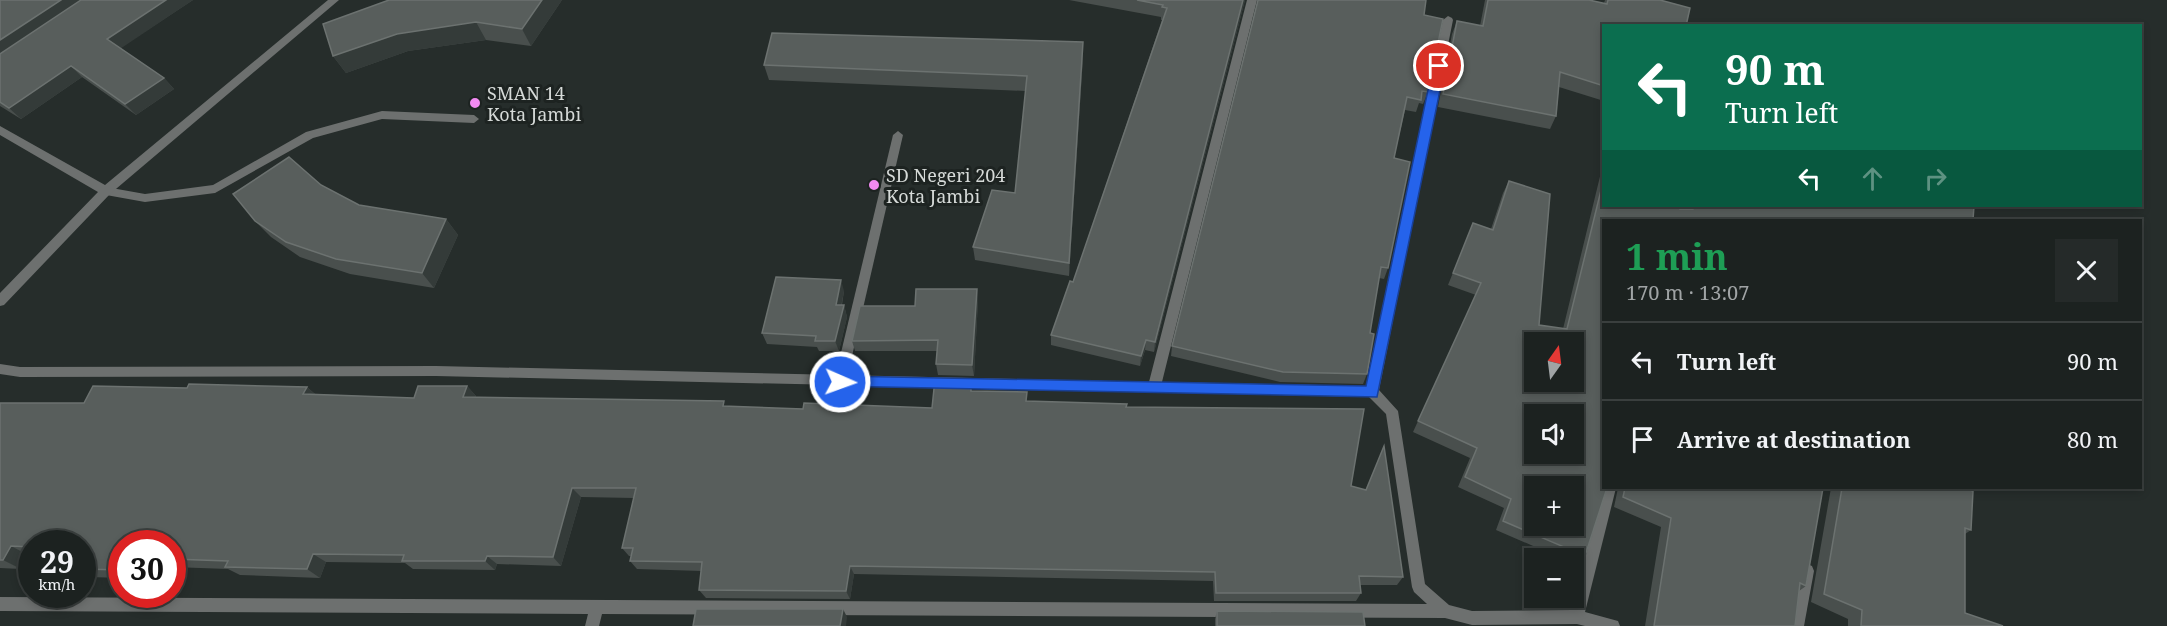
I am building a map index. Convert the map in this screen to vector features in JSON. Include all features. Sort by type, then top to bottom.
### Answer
[{"type":"street","points":[[0,301],[106,191],[334,0]]},
{"type":"street","points":[[1154,387],[1252,0]]},
{"type":"street","points":[[1372,392],[1448,20]]},
{"type":"street","points":[[0,130],[106,191],[145,198],[215,189],[310,135],[382,115],[474,119]]},
{"type":"street","points":[[840,382],[898,135]]},
{"type":"street","points":[[0,369],[20,372],[436,371],[840,382],[1372,392],[1392,411],[1419,587],[1445,611]]},
{"type":"street","points":[[1577,617],[1610,489]]},
{"type":"street","points":[[1797,626],[1810,557]]},
{"type":"street","points":[[0,604],[1445,611],[1472,618],[1577,617],[1608,625]]},
{"type":"street","points":[[592,626],[596,608]]},
{"type":"building","points":[[0,0],[61,0],[0,40]]},
{"type":"building","points":[[81,0],[166,0],[107,39],[164,78],[125,104],[71,66],[9,108],[0,102],[0,54]]},
{"type":"building","points":[[389,0],[542,0],[522,29],[476,22],[397,34],[333,56],[323,24]]},
{"type":"building","points":[[1137,0],[1243,0],[1155,342],[1146,340],[1141,356],[1051,335],[1070,281],[1073,282],[1167,8],[1162,7],[1163,5]]},
{"type":"building","points":[[1258,0],[1426,0],[1424,15],[1443,19],[1428,92],[1422,91],[1421,100],[1407,97],[1394,158],[1410,162],[1388,268],[1381,267],[1370,333],[1374,334],[1367,374],[1283,372],[1172,346]]},
{"type":"building","points":[[1488,0],[1589,0],[1607,4],[1608,0],[1660,0],[1690,8],[1686,24],[1602,24],[1602,85],[1560,72],[1556,116],[1443,94],[1457,21],[1483,26]]},
{"type":"building","points":[[772,33],[1083,42],[1069,263],[973,247],[992,190],[1015,193],[1027,76],[764,65]]},
{"type":"building","points":[[289,157],[321,185],[359,205],[446,219],[422,273],[336,259],[286,242],[255,221],[233,194]]},
{"type":"building","points":[[1509,181],[1550,194],[1539,325],[1567,329],[1602,186],[1602,207],[1693,209],[1694,207],[1974,207],[1973,219],[1602,219],[1602,489],[1607,489],[1585,556],[1584,548],[1566,548],[1538,536],[1584,536],[1584,476],[1524,476],[1524,530],[1503,521],[1511,499],[1465,477],[1477,448],[1418,421],[1481,283],[1453,273],[1473,223],[1493,230]]},
{"type":"building","points":[[776,277],[841,280],[836,305],[844,305],[835,341],[815,341],[816,336],[762,333]]},
{"type":"building","points":[[916,289],[977,289],[972,365],[936,364],[938,340],[852,341],[860,306],[915,306]]},
{"type":"building","points":[[935,379],[971,380],[971,391],[1027,392],[1026,401],[1127,404],[1126,407],[1364,409],[1351,486],[1366,490],[1384,446],[1403,577],[1359,576],[1361,593],[1216,593],[1215,572],[850,566],[846,591],[699,590],[702,562],[630,561],[633,548],[622,548],[636,488],[572,488],[553,557],[487,556],[485,561],[402,561],[404,555],[313,554],[307,569],[225,567],[228,561],[186,560],[186,530],[108,530],[108,570],[96,569],[96,530],[18,530],[18,546],[11,546],[3,560],[0,560],[0,403],[84,403],[93,386],[187,388],[189,384],[307,387],[303,394],[414,398],[418,386],[467,386],[463,397],[724,401],[723,406],[803,409],[804,403],[932,408]]},
{"type":"building","points":[[1625,489],[1823,489],[1806,586],[1800,583],[1795,626],[1654,626],[1671,518],[1623,497]]},
{"type":"building","points":[[1842,489],[1966,489],[1973,491],[1971,530],[1965,528],[1965,613],[2003,626],[1861,626],[1862,610],[1824,594]]},
{"type":"building","points":[[696,609],[843,609],[840,626],[693,626]]},
{"type":"building","points":[[1217,611],[1363,612],[1365,626],[1217,626]]},
{"type":"place","name":"SMAN 14 Kota Jambi","points":[[475,103]]},
{"type":"place","name":"SD Negeri 204 Kota Jambi","points":[[874,185]]},
{"type":"route","points":[[840,382],[1372,392],[1439,66]]}]
